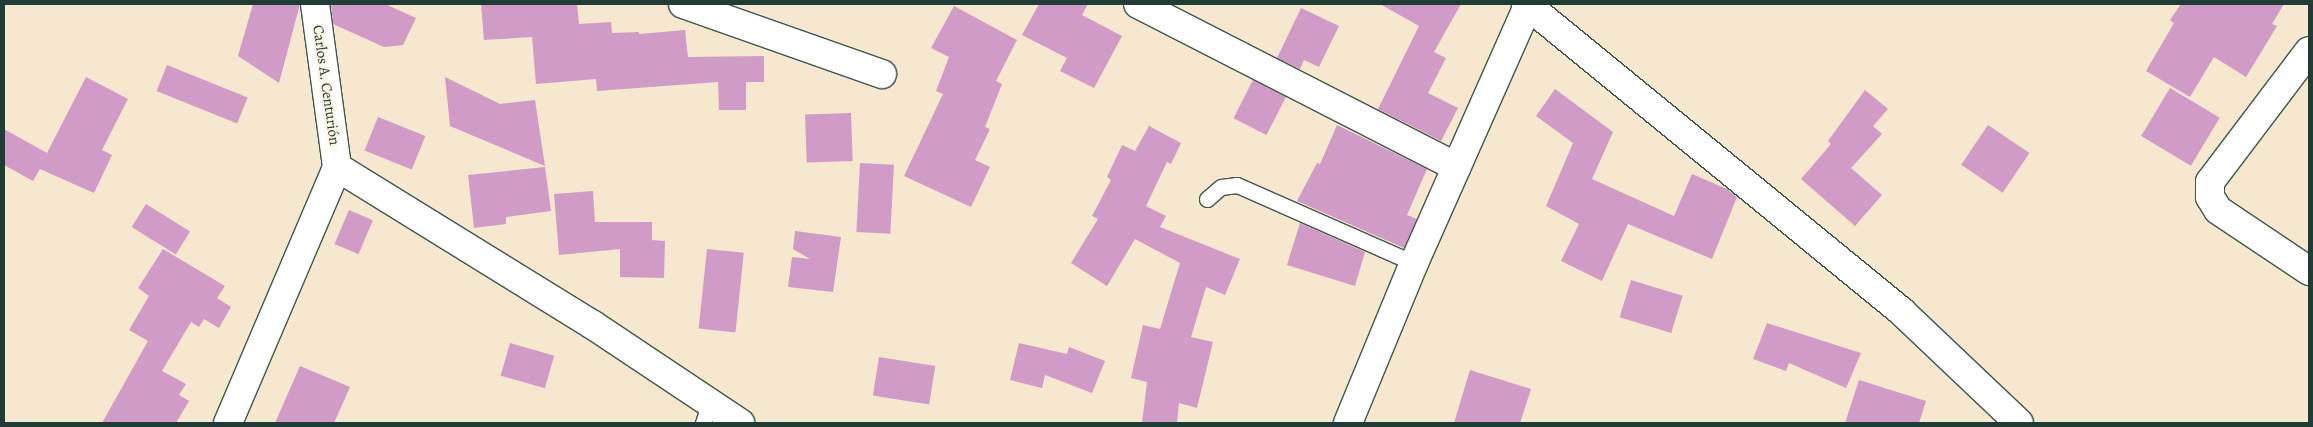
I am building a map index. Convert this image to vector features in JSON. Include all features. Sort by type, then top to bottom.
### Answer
[{"type":"street","name":"Carlos A. Centurión","points":[[315,4],[337,167]]},
{"type":"street","points":[[683,4],[882,74]]},
{"type":"street","points":[[1138,4],[1457,167]]},
{"type":"street","points":[[1348,423],[1414,263],[1528,4],[1902,312],[2019,423]]},
{"type":"street","points":[[2309,51],[2210,182],[2210,197],[2218,210],[2309,271]]},
{"type":"street","points":[[228,423],[337,167],[593,325],[706,414],[740,423]]},
{"type":"lane","points":[[1207,199],[1221,187],[1237,185],[1414,263]]},
{"type":"building","points":[[253,4],[300,4],[279,83],[238,56]]},
{"type":"building","points":[[331,4],[385,4],[416,18],[403,45],[384,47],[333,24]]},
{"type":"building","points":[[481,4],[577,4],[579,24],[611,22],[612,33],[639,32],[639,34],[685,30],[688,57],[764,56],[764,82],[746,82],[746,110],[719,110],[718,82],[597,91],[596,79],[536,84],[532,37],[484,40]]},
{"type":"building","points":[[1039,4],[1088,4],[1082,15],[1122,36],[1094,88],[1060,71],[1067,58],[1022,35]]},
{"type":"building","points":[[1380,4],[1461,4],[1434,52],[1446,58],[1428,93],[1458,108],[1441,141],[1378,109],[1419,26]]},
{"type":"building","points":[[2181,4],[2284,4],[2272,24],[2277,26],[2246,77],[2214,57],[2190,97],[2146,71],[2174,23],[2170,20]]},
{"type":"building","points":[[954,6],[1017,40],[996,81],[1002,84],[985,127],[990,129],[975,160],[990,167],[971,207],[904,176],[943,94],[936,91],[949,57],[931,48]]},
{"type":"building","points":[[1301,8],[1339,26],[1319,67],[1304,60],[1300,69],[1277,58]]},
{"type":"building","points":[[167,65],[248,98],[237,124],[157,91]]},
{"type":"building","points":[[86,77],[128,99],[102,150],[112,155],[94,193],[40,169],[33,181],[4,165],[4,129],[47,153]]},
{"type":"building","points":[[445,77],[500,104],[535,100],[545,166],[450,126]]},
{"type":"building","points":[[1253,80],[1286,97],[1266,135],[1233,118]]},
{"type":"building","points":[[2170,88],[2220,118],[2191,166],[2141,136]]},
{"type":"building","points":[[1555,89],[1613,132],[1592,179],[1674,216],[1692,174],[1727,189],[1737,197],[1712,259],[1628,224],[1602,281],[1561,261],[1579,224],[1546,206],[1573,143],[1536,116]]},
{"type":"building","points":[[1865,90],[1888,109],[1873,126],[1882,134],[1851,168],[1882,195],[1855,226],[1801,179],[1831,144],[1828,141]]},
{"type":"building","points":[[851,113],[853,161],[807,163],[805,115]]},
{"type":"building","points":[[378,117],[425,136],[412,169],[365,150]]},
{"type":"building","points":[[1337,125],[1427,169],[1407,215],[1417,219],[1404,248],[1297,201],[1317,163],[1320,164]]},
{"type":"building","points":[[1988,125],[2029,153],[2003,193],[1961,165]]},
{"type":"building","points":[[1149,126],[1181,143],[1171,164],[1167,162],[1146,206],[1166,216],[1160,227],[1240,259],[1225,295],[1206,287],[1191,337],[1213,342],[1197,408],[1179,403],[1177,423],[1142,423],[1147,382],[1131,378],[1143,325],[1160,329],[1180,263],[1135,239],[1107,286],[1071,263],[1098,219],[1092,216],[1111,180],[1107,177],[1122,145],[1135,151]]},
{"type":"building","points":[[860,163],[894,165],[890,234],[856,232]]},
{"type":"building","points":[[545,167],[551,211],[506,217],[506,224],[474,228],[468,175]]},
{"type":"building","points":[[593,191],[595,222],[652,222],[652,240],[665,241],[664,278],[620,277],[620,249],[559,255],[554,194]]},
{"type":"building","points":[[146,204],[190,232],[176,254],[132,227]]},
{"type":"building","points":[[349,210],[373,220],[358,254],[335,244]]},
{"type":"building","points":[[1300,223],[1365,252],[1355,286],[1287,265]]},
{"type":"building","points":[[795,231],[841,237],[833,292],[788,287],[792,257],[810,259],[793,249]]},
{"type":"building","points":[[163,249],[225,286],[217,298],[231,307],[219,328],[204,319],[199,327],[191,322],[162,371],[186,384],[179,395],[189,401],[176,423],[102,423],[148,341],[129,330],[149,296],[138,288]]},
{"type":"building","points":[[707,249],[744,253],[735,332],[699,329]]},
{"type":"building","points":[[1631,280],[1683,296],[1671,333],[1620,317]]},
{"type":"building","points":[[1767,323],[1861,353],[1846,388],[1789,363],[1786,371],[1753,359]]},
{"type":"building","points":[[510,343],[554,356],[545,388],[501,376]]},
{"type":"building","points":[[1019,343],[1067,354],[1069,347],[1105,361],[1092,393],[1045,375],[1042,388],[1010,380]]},
{"type":"building","points":[[879,357],[935,366],[929,404],[873,396]]},
{"type":"building","points":[[300,366],[350,387],[334,423],[275,423]]},
{"type":"building","points":[[1470,370],[1531,389],[1520,423],[1454,423]]},
{"type":"building","points":[[1859,380],[1926,401],[1919,423],[1845,423]]}]
